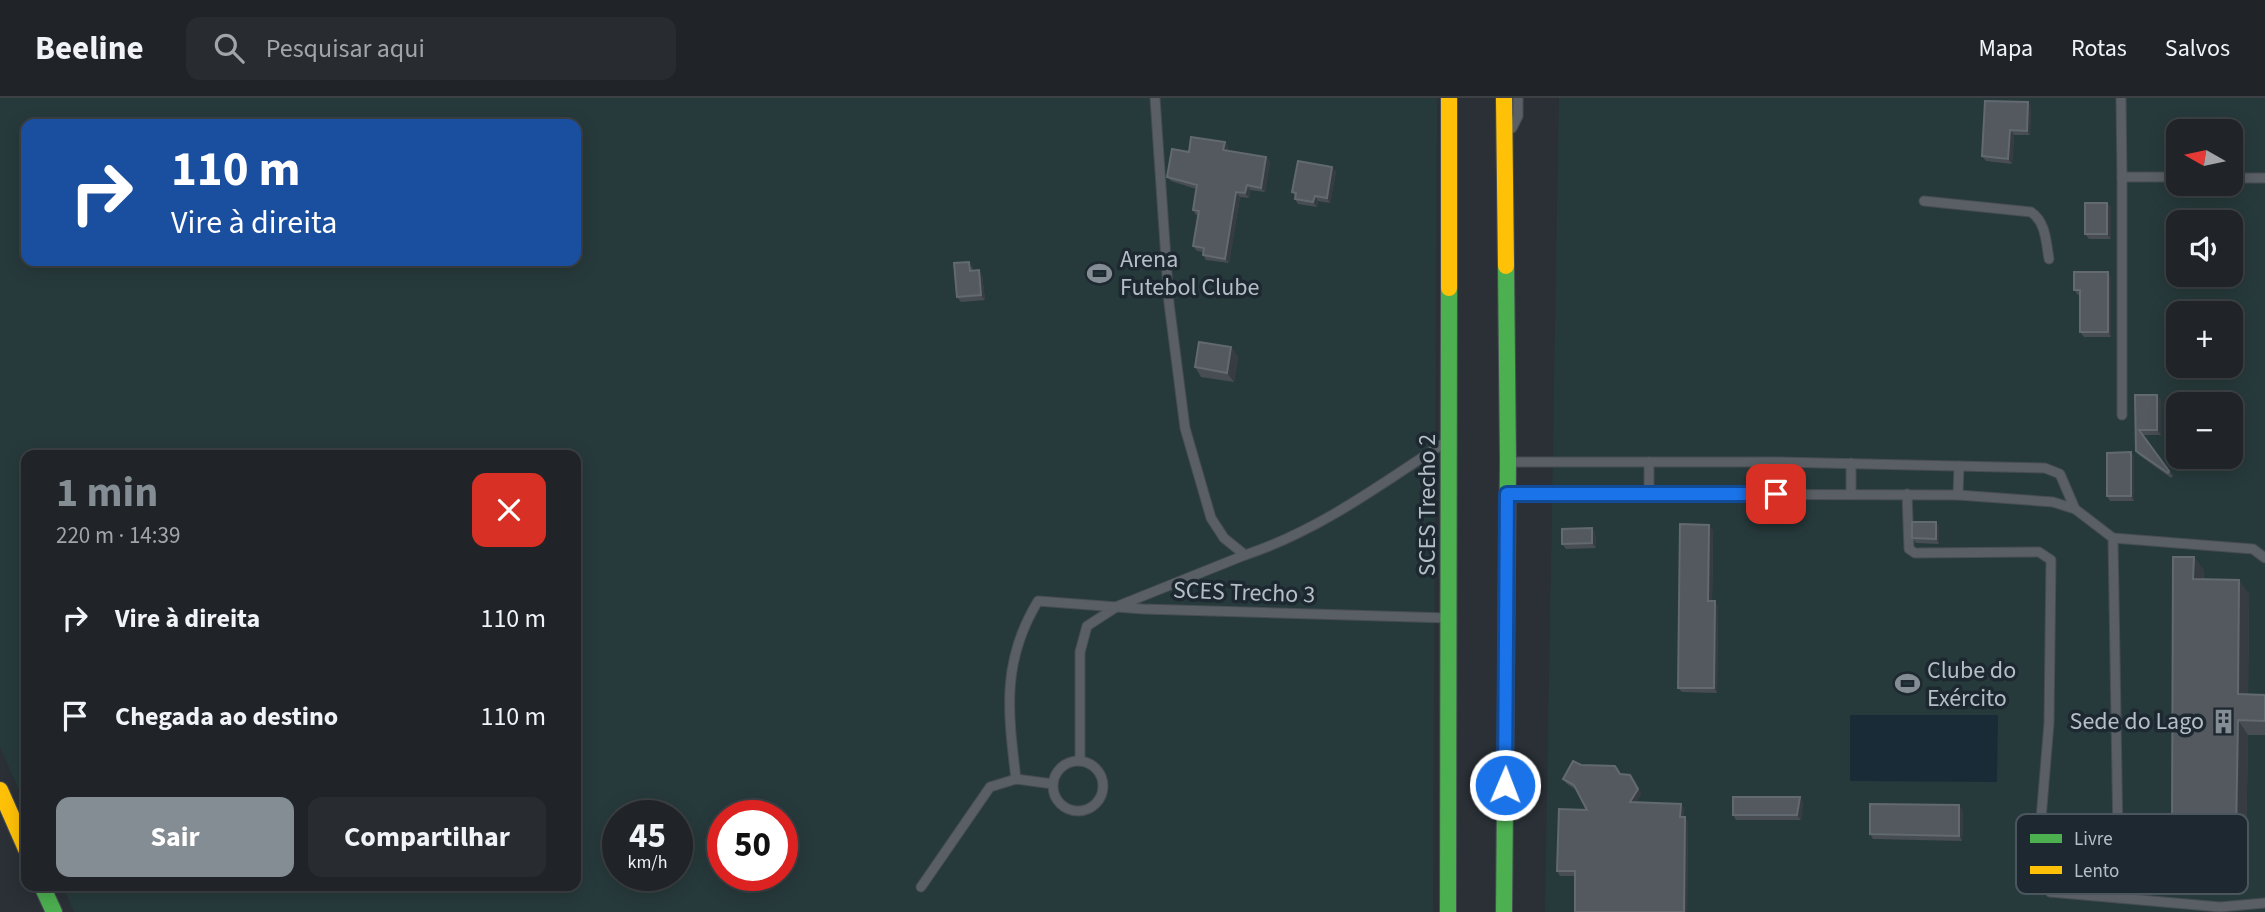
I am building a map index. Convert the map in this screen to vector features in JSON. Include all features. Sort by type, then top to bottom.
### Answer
[{"type":"main road","name":"SCES Trecho 2","points":[[1448,912],[1449,98]]},
{"type":"main road","points":[[1504,98],[1507,462],[1504,912]]},
{"type":"main road","points":[[0,790],[21,838]]},
{"type":"main road","points":[[44,891],[54,912]]},
{"type":"lane","points":[[1155,98],[1169,303],[1185,428],[1211,518],[1224,538],[1245,555]]},
{"type":"lane","points":[[1505,142],[1518,116],[1518,98]]},
{"type":"lane","points":[[2121,98],[2122,415]]},
{"type":"lane","points":[[2122,177],[2166,177]]},
{"type":"lane","points":[[2244,178],[2265,178]]},
{"type":"lane","points":[[1924,201],[2031,212],[2039,217],[2043,226],[2049,259]]},
{"type":"lane","points":[[1080,761],[1080,652],[1087,626],[1118,606],[1302,532],[1345,509],[1450,439]]},
{"type":"lane","points":[[1507,462],[1851,463],[2045,468],[2055,471],[2064,481],[2075,509]]},
{"type":"lane","points":[[1649,462],[1649,494]]},
{"type":"lane","points":[[1851,463],[1852,494]]},
{"type":"lane","points":[[1958,495],[1959,466]]},
{"type":"lane","points":[[1507,494],[1907,494],[2053,502],[2075,509],[2113,538],[2253,549],[2265,558]]},
{"type":"lane","points":[[1907,494],[1909,549],[1915,552],[2039,552],[2051,559],[2049,723],[2041,814]]},
{"type":"lane","points":[[2113,538],[2118,814]]},
{"type":"lane","name":"SCES Trecho 3","points":[[1016,779],[1007,707],[1012,665],[1022,628],[1038,601],[1450,618]]},
{"type":"lane","points":[[1080,761],[1097,770],[1102,778],[1100,797],[1094,805],[1076,811],[1059,802],[1054,784],[1062,767],[1080,761]]},
{"type":"lane","points":[[922,887],[990,787],[1016,779],[1054,784]]},
{"type":"lane","points":[[2082,894],[2220,907],[2265,903]]},
{"type":"lane","points":[[2119,894],[2119,898]]},
{"type":"shaded area","points":[[0,98],[1437,98],[1433,912],[74,912],[64,891],[581,891],[581,450],[21,450],[21,795],[0,747]]},
{"type":"shaded area","name":"Clube do Exército","points":[[1559,98],[2265,98],[2265,912],[1545,912]]},
{"type":"water","points":[[1850,715],[1998,715],[1997,782],[1850,781]]},
{"type":"building","points":[[1985,101],[2028,102],[2027,131],[2010,130],[2008,159],[1982,156]]},
{"type":"building","points":[[1191,137],[1225,142],[1223,150],[1266,157],[1261,188],[1247,185],[1245,193],[1236,192],[1225,259],[1203,255],[1204,248],[1193,246],[1199,211],[1193,210],[1197,185],[1167,177],[1172,149],[1189,152]]},
{"type":"building","points":[[1298,161],[1332,167],[1327,198],[1315,196],[1313,202],[1295,199],[1296,193],[1292,192]]},
{"type":"building","points":[[2085,203],[2107,203],[2107,234],[2085,234]]},
{"type":"building","points":[[969,262],[970,271],[979,270],[981,295],[957,297],[954,263]]},
{"type":"building","points":[[2074,272],[2108,272],[2108,332],[2080,332],[2080,290],[2074,290]]},
{"type":"building","points":[[1199,342],[1231,347],[1227,373],[1195,367]]},
{"type":"building","points":[[2135,395],[2157,395],[2157,430],[2139,430],[2168,473],[2136,451]]},
{"type":"building","points":[[2131,452],[2131,496],[2107,496],[2107,453]]},
{"type":"building","points":[[1912,522],[1936,522],[1936,539],[1912,538]]},
{"type":"building","points":[[1680,524],[1709,525],[1708,601],[1715,601],[1714,688],[1678,688]]},
{"type":"building","points":[[1592,528],[1592,543],[1562,544],[1562,529]]},
{"type":"building","name":"Sede do Lago","points":[[2173,557],[2194,557],[2193,579],[2239,580],[2238,694],[2265,695],[2265,721],[2238,720],[2236,814],[2172,814]]},
{"type":"building","points":[[1573,761],[1581,765],[1615,766],[1620,774],[1630,775],[1638,789],[1630,802],[1681,804],[1680,817],[1685,817],[1684,912],[1575,912],[1575,871],[1557,871],[1559,809],[1587,810],[1574,785],[1563,779]]},
{"type":"building","points":[[1733,797],[1800,797],[1797,815],[1733,815]]},
{"type":"building","points":[[1870,804],[1959,805],[1959,836],[1870,834]]},
{"type":"traffic: fast","points":[[1504,912],[1508,462],[1506,266]]},
{"type":"traffic: fast","points":[[1448,912],[1449,288]]},
{"type":"traffic: fast","points":[[44,891],[54,912]]},
{"type":"traffic: slow","points":[[1449,98],[1449,288]]},
{"type":"traffic: slow","points":[[1504,98],[1506,266]]},
{"type":"traffic: slow","points":[[0,790],[21,838]]},
{"type":"place","name":"Arena Futebol Clube","points":[[1100,273]]},
{"type":"place","name":"Clube do Exército","points":[[1907,684]]},
{"type":"place","name":"Sede do Lago","points":[[2224,721]]},
{"type":"route","points":[[1505,785],[1507,494],[1776,494]]}]
